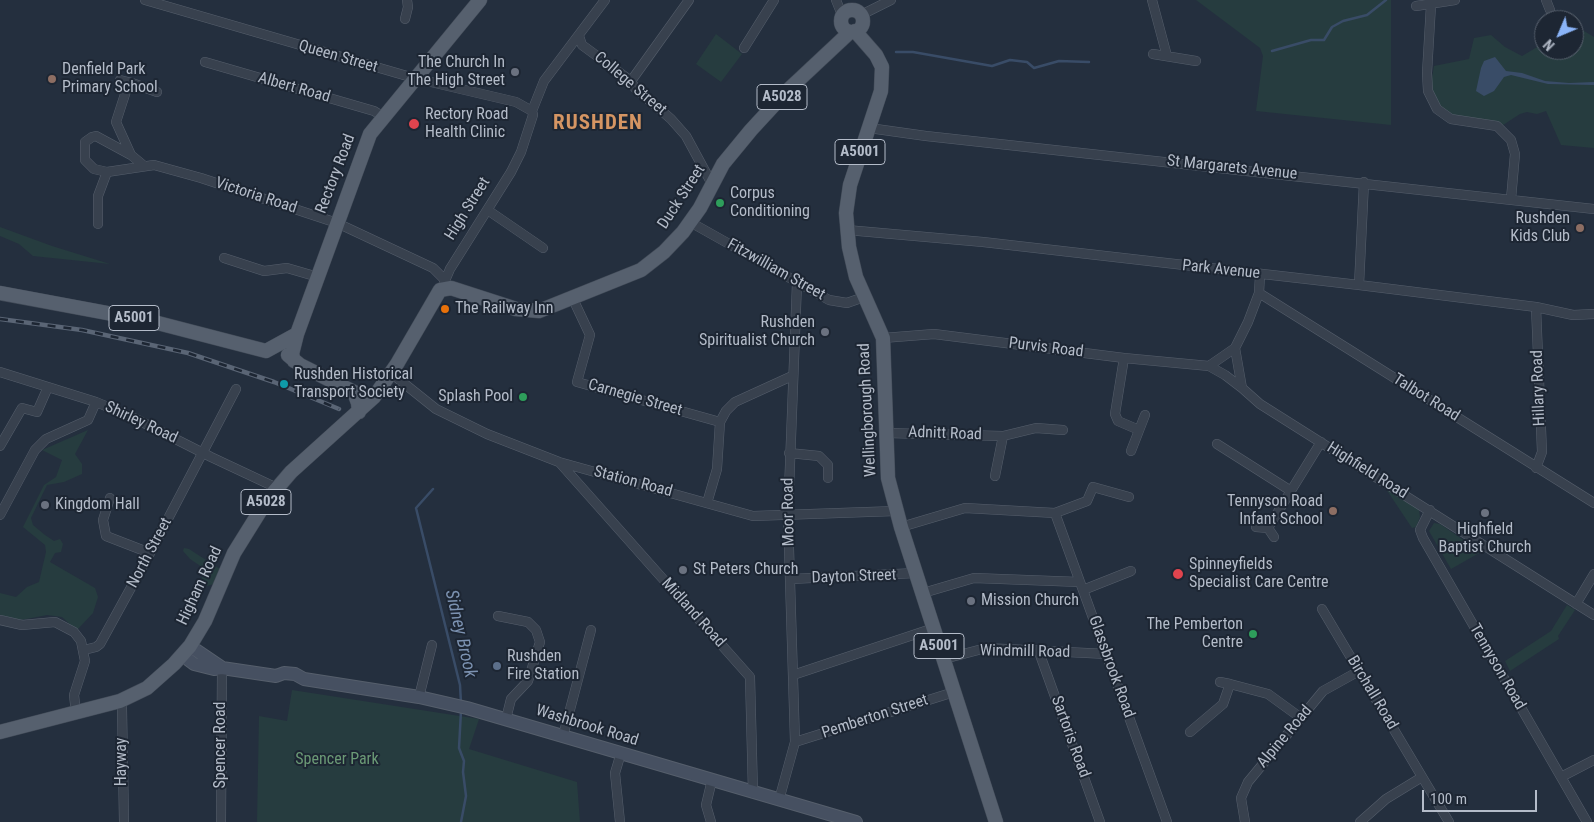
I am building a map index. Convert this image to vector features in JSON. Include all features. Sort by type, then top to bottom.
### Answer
[{"type":"main road","name":"Rectory Road","points":[[294,361],[292,354],[296,334],[365,144],[382,116],[480,0]]},
{"type":"main road","name":"A5028","points":[[851,10],[861,25],[853,31]]},
{"type":"main road","name":"Wellingborough Road","points":[[851,10],[842,25],[853,31],[876,55],[882,67],[881,91],[850,185],[846,230],[852,262],[864,297],[883,338],[888,478],[901,527],[996,822]]},
{"type":"main road","name":"Duck Street","points":[[444,283],[456,289],[525,311],[548,309],[641,270],[672,244],[690,222],[728,158],[751,130],[853,31]]},
{"type":"main road","name":"High Street","points":[[343,425],[374,397],[391,373],[444,283]]},
{"type":"main road","name":"A5001","points":[[0,294],[150,321],[266,351],[276,358],[294,361]]},
{"type":"main road","points":[[266,351],[296,334]]},
{"type":"main road","points":[[294,361],[349,388],[359,412]]},
{"type":"main road","points":[[351,395],[368,394],[378,389]]},
{"type":"main road","points":[[343,425],[349,409],[351,395]]},
{"type":"main road","name":"Higham Road","points":[[0,732],[27,723],[76,713],[120,701],[155,682],[186,651],[216,599],[241,540],[277,488],[343,425]]},
{"type":"main road","name":"Washbrook Road","points":[[186,651],[199,665],[214,669],[222,668],[276,676],[284,673],[295,674],[304,679],[419,697],[506,718],[753,793],[856,822]]},
{"type":"street","name":"Queen Street","points":[[145,0],[414,78],[516,102],[532,111]]},
{"type":"street","points":[[405,19],[408,7],[407,0]]},
{"type":"street","name":"High Street","points":[[444,283],[521,152],[533,115],[532,111],[544,82],[605,0]]},
{"type":"street","points":[[631,81],[689,0]]},
{"type":"street","points":[[744,48],[774,0]]},
{"type":"street","points":[[836,0],[851,10],[891,0]]},
{"type":"street","points":[[1152,0],[1167,56]]},
{"type":"street","points":[[1416,6],[1455,0]]},
{"type":"street","points":[[1546,0],[1550,10]]},
{"type":"street","points":[[1431,5],[1427,73],[1428,92],[1437,109],[1451,119],[1466,123],[1487,123],[1497,126],[1505,132],[1511,140],[1515,154],[1511,199]]},
{"type":"street","name":"College Street","points":[[579,36],[579,40],[588,49],[631,81],[635,88],[671,119],[686,136],[712,184]]},
{"type":"street","points":[[1153,54],[1196,61]]},
{"type":"street","name":"Albert Road","points":[[205,62],[374,111],[382,116]]},
{"type":"street","points":[[120,80],[157,92]]},
{"type":"street","points":[[132,84],[127,88],[116,122],[132,155]]},
{"type":"street","name":"St Margarets Avenue","points":[[869,128],[926,136],[1364,182],[1594,209]]},
{"type":"street","points":[[98,224],[98,196],[107,172],[94,169],[84,160],[84,148],[89,138],[96,136],[132,155],[143,165]]},
{"type":"street","name":"Victoria Road","points":[[107,172],[143,165],[166,167],[336,223],[433,268],[444,283]]},
{"type":"street","points":[[1359,285],[1364,182]]},
{"type":"street","points":[[488,211],[542,248]]},
{"type":"street","name":"Fitzwilliam Street","points":[[690,222],[797,283],[840,303],[864,297]]},
{"type":"street","name":"Park Avenue","points":[[846,230],[983,242],[1359,285],[1536,307],[1573,315],[1594,314]]},
{"type":"street","points":[[224,258],[264,271],[287,268],[318,277]]},
{"type":"street","points":[[1209,366],[1235,348],[1248,322],[1258,293],[1260,275]]},
{"type":"street","name":"Moor Road","points":[[779,800],[795,742],[788,516],[797,283]]},
{"type":"street","name":"Talbot Road","points":[[1258,293],[1594,503]]},
{"type":"street","name":"Carnegie Street","points":[[573,299],[590,335],[577,382],[720,422]]},
{"type":"street","name":"Hillary Road","points":[[1536,307],[1542,452],[1536,468]]},
{"type":"street","name":"Purvis Road","points":[[883,338],[934,334],[1124,358],[1209,366],[1225,374],[1242,388]]},
{"type":"street","points":[[1235,348],[1242,388]]},
{"type":"street","points":[[1124,358],[1115,414],[1118,421],[1139,430]]},
{"type":"street","name":"Shirley Road","points":[[0,372],[96,402],[132,417],[277,488]]},
{"type":"street","name":"Station Road","points":[[391,373],[436,409],[487,434],[559,462],[753,516],[896,511]]},
{"type":"street","points":[[707,503],[717,469],[720,422],[735,402],[792,376]]},
{"type":"street","points":[[0,446],[22,408],[37,412],[48,387]]},
{"type":"street","name":"Highfield Road","points":[[1242,388],[1260,404],[1594,615]]},
{"type":"street","name":"North Street","points":[[84,650],[100,644],[236,389]]},
{"type":"street","points":[[0,515],[35,450],[46,439],[88,420],[96,402]]},
{"type":"street","points":[[1131,451],[1145,415]]},
{"type":"street","name":"Adnitt Road","points":[[886,433],[1003,436],[1036,428],[1063,430]]},
{"type":"street","name":"Adnitt Road","points":[[995,476],[1003,436]]},
{"type":"street","points":[[1268,528],[1321,442]]},
{"type":"street","points":[[1217,444],[1291,491]]},
{"type":"street","points":[[789,453],[819,456],[828,465],[828,478]]},
{"type":"street","name":"Midland Road","points":[[559,462],[750,677],[753,793]]},
{"type":"street","points":[[901,527],[965,508],[1055,513],[1087,501],[1093,487],[1129,497]]},
{"type":"street","points":[[110,498],[103,520],[106,536],[150,553]]},
{"type":"street","name":"Tennyson Road","points":[[1430,510],[1420,530],[1423,538],[1587,822]]},
{"type":"street","name":"Glassbrook Road","points":[[1055,513],[1167,822]]},
{"type":"street","points":[[1256,527],[1268,528]]},
{"type":"street","points":[[1268,528],[1274,537]]},
{"type":"street","points":[[922,593],[974,578],[1082,586],[1131,571]]},
{"type":"street","name":"Dayton Street","points":[[791,578],[916,573]]},
{"type":"street","points":[[1576,604],[1594,574]]},
{"type":"street","name":"Birchall Road","points":[[1322,610],[1449,822]]},
{"type":"street","points":[[498,616],[528,622],[536,630],[540,642],[528,681],[511,699],[506,718]]},
{"type":"street","points":[[0,620],[22,625],[51,622],[61,624],[74,632],[84,650],[84,670],[74,695],[76,713]]},
{"type":"street","points":[[793,675],[934,628]]},
{"type":"street","points":[[563,736],[591,630]]},
{"type":"street","points":[[419,697],[432,645]]},
{"type":"street","name":"Windmill Road","points":[[944,659],[986,648],[1107,654]]},
{"type":"street","name":"Sartoris Road","points":[[1039,652],[1100,822]]},
{"type":"street","name":"Spencer Road","points":[[221,822],[222,668]]},
{"type":"street","name":"Alpine Road","points":[[1245,822],[1240,806],[1245,787],[1323,691],[1359,671]]},
{"type":"street","points":[[1220,682],[1268,694],[1302,718]]},
{"type":"street","points":[[1190,732],[1222,704],[1230,684]]},
{"type":"street","name":"Pemberton Street","points":[[795,742],[954,692]]},
{"type":"street","name":"Hayway","points":[[120,701],[122,708],[124,822]]},
{"type":"street","points":[[620,822],[615,773],[621,753]]},
{"type":"street","points":[[1561,777],[1594,760]]},
{"type":"street","points":[[1360,822],[1386,799],[1422,777]]},
{"type":"street","points":[[711,822],[706,805],[712,780]]},
{"type":"green space","points":[[1196,0],[1391,0],[1391,125],[1256,111],[1263,56],[1260,48]]},
{"type":"green space","points":[[1584,31],[1594,37],[1594,148],[1561,145],[1546,111],[1537,114],[1527,112],[1520,114],[1503,125],[1461,120],[1442,108],[1433,93],[1431,84],[1434,66],[1469,59],[1474,38],[1491,35],[1505,47],[1522,56],[1534,49],[1534,60],[1584,60]]},
{"type":"green space","points":[[716,34],[742,54],[721,82],[696,64]]},
{"type":"green space","points":[[0,227],[110,264],[33,256],[19,244],[0,236]]},
{"type":"green space","points":[[88,430],[75,454],[82,464],[82,474],[64,482],[47,485],[31,518],[33,525],[45,535],[54,541],[60,539],[63,544],[61,552],[55,553],[50,562],[95,588],[98,597],[93,613],[78,629],[75,629],[62,617],[47,615],[21,620],[0,615],[0,593],[16,597],[27,587],[39,582],[46,552],[45,545],[23,527],[44,485],[56,477],[62,460],[42,450]]},
{"type":"green space","points":[[1386,489],[1419,509],[1420,517],[1416,527],[1412,528]]},
{"type":"green space","points":[[1434,523],[1440,524],[1481,552],[1451,569],[1429,531]]},
{"type":"green space","points":[[184,548],[189,549],[220,569],[214,584],[207,586],[202,584],[200,580],[206,572],[205,569],[190,559],[183,551]]},
{"type":"green space","points":[[1567,605],[1575,610],[1558,636],[1559,639],[1510,671],[1505,661],[1551,631]]},
{"type":"green space","name":"Spencer Park","points":[[292,690],[479,719],[469,749],[577,782],[580,822],[257,822],[259,716],[287,721]]},
{"type":"water","points":[[1495,57],[1506,71],[1522,73],[1545,81],[1569,83],[1594,82],[1594,85],[1548,84],[1511,75],[1504,77],[1494,91],[1484,96],[1476,91],[1481,68],[1484,61]]},
{"type":"waterway","points":[[1272,51],[1311,40],[1324,40],[1332,27],[1343,21],[1367,15],[1386,0]]},
{"type":"waterway","points":[[896,52],[913,52],[992,66],[1010,60],[1027,62],[1034,68],[1059,61],[1089,62]]},
{"type":"waterway","name":"Sidney Brook","points":[[433,489],[416,508],[460,685],[461,703]]},
{"type":"waterway","name":"Sidney Brook","points":[[461,711],[459,748],[464,761],[463,772],[466,796],[461,822]]},
{"type":"railway","points":[[0,319],[82,330],[188,353],[274,382],[339,409]]},
{"type":"place","name":"The Church In The High Street","points":[[515,72]]},
{"type":"place","name":"Denfield Park Primary School","points":[[52,79]]},
{"type":"place","name":"Rectory Road Health Clinic","points":[[414,124]]},
{"type":"place","name":"Corpus Conditioning","points":[[720,203]]},
{"type":"place","name":"Rushden Kids Club","points":[[1580,228]]},
{"type":"place","name":"The Railway Inn","points":[[445,309]]},
{"type":"place","name":"Rushden Spiritualist Church","points":[[825,332]]},
{"type":"place","name":"Rushden Historical Transport Society","points":[[284,384]]},
{"type":"place","name":"Splash Pool","points":[[523,397]]},
{"type":"place","name":"Kingdom Hall","points":[[45,505]]},
{"type":"place","name":"Tennyson Road Infant School","points":[[1333,511]]},
{"type":"place","name":"Highfield Baptist Church","points":[[1485,513]]},
{"type":"place","name":"St Peters Church","points":[[683,570]]},
{"type":"place","name":"Spinneyfields Specialist Care Centre","points":[[1178,574]]},
{"type":"place","name":"Mission Church","points":[[971,601]]},
{"type":"place","name":"The Pemberton Centre","points":[[1253,634]]},
{"type":"place","name":"Rushden Fire Station","points":[[497,666]]},
{"type":"district","name":"RUSHDEN","points":[[598,124]]}]
